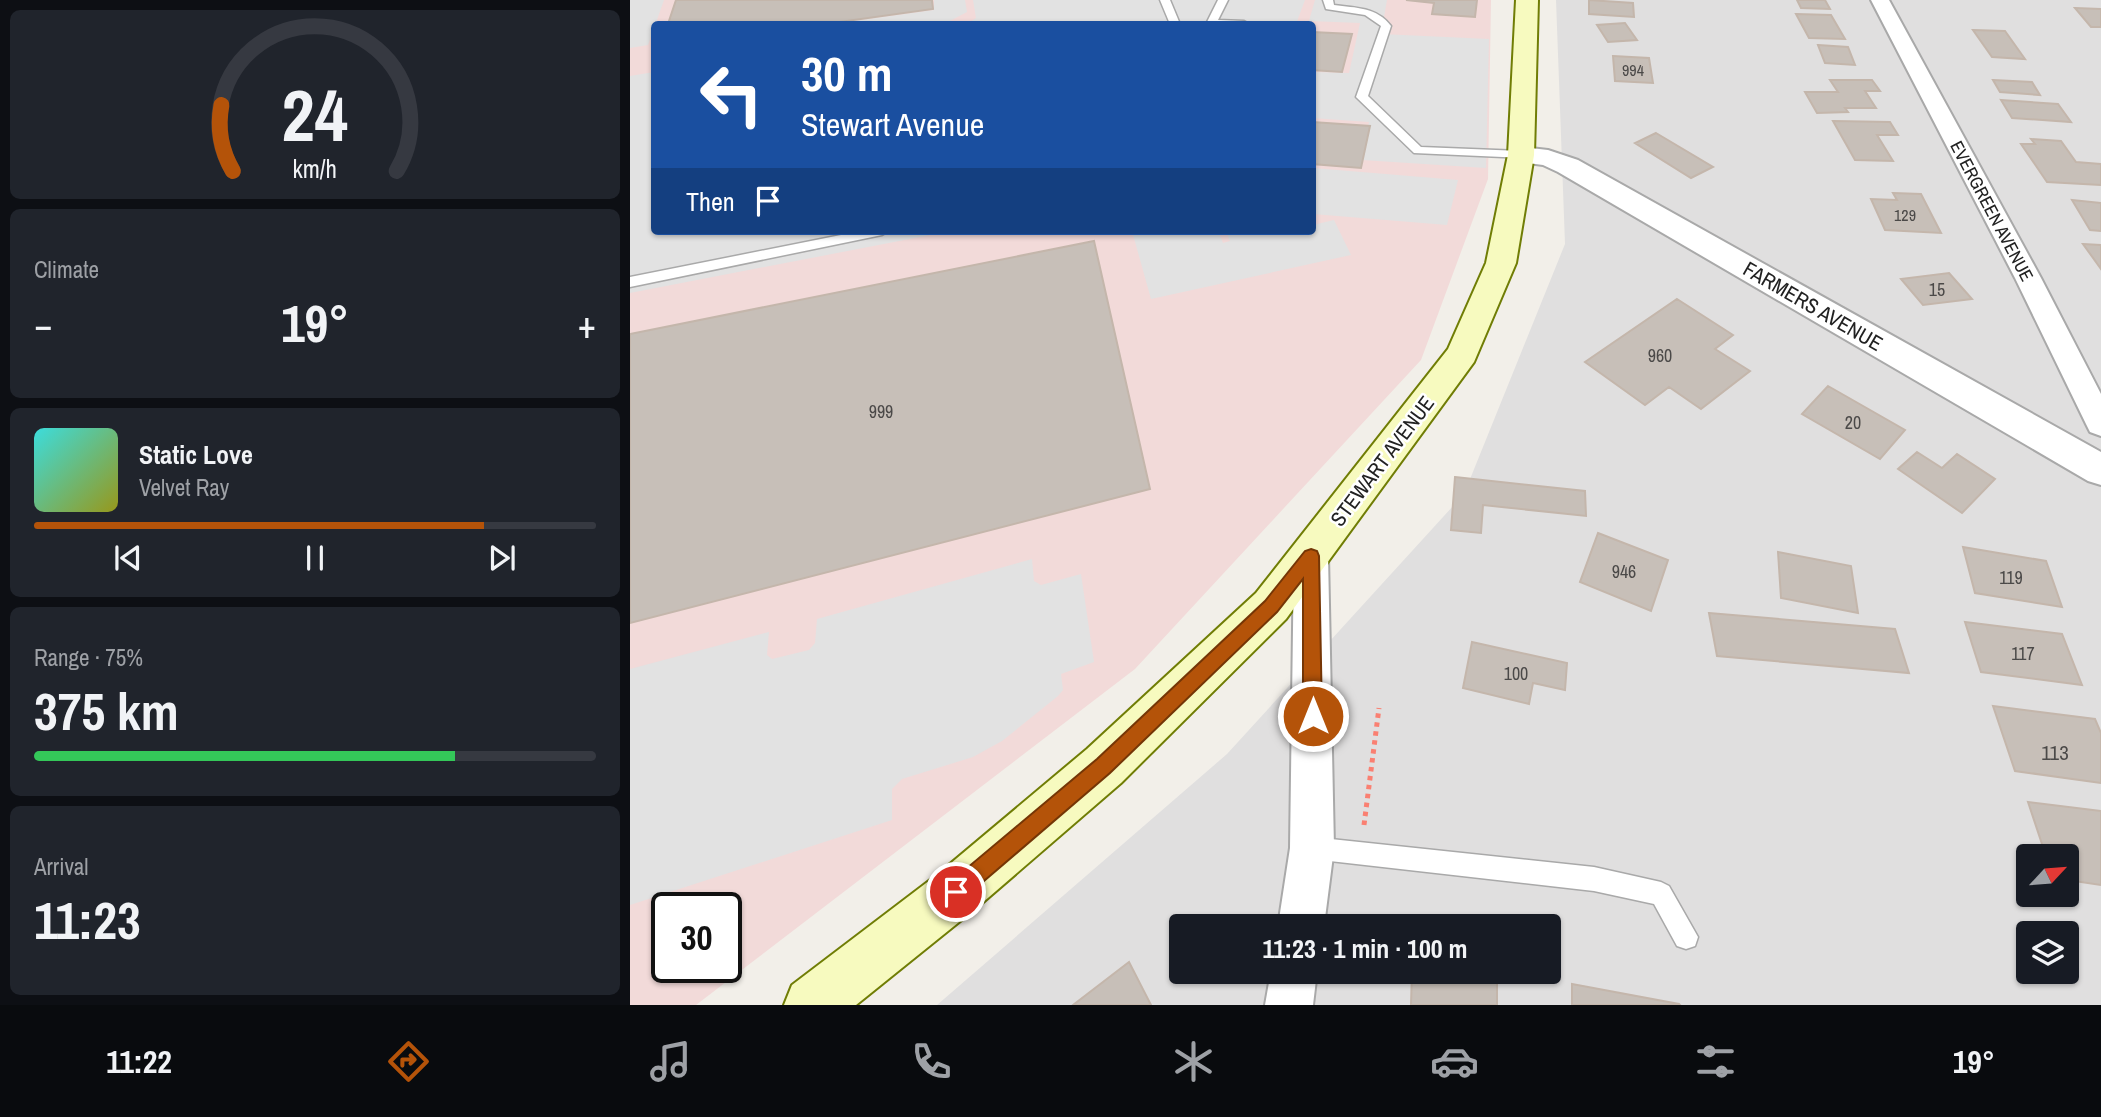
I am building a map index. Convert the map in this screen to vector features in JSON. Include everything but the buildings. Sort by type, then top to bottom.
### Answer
[{"type":"main road","name":"STEWART AVENUE","points":[[812,1005],[956,892],[1104,766],[1271,607],[1462,354],[1501,263],[1521,155],[1527,0]]},
{"type":"street","name":"EVERGREEN AVENUE","points":[[1880,0],[2028,278],[2101,424]]},
{"type":"street","name":"FARMERS AVENUE","points":[[1521,155],[1548,158],[1568,166],[2101,470]]},
{"type":"street","points":[[1303,914],[1312,848],[1311,556]]},
{"type":"street","points":[[1289,1005],[1292,984]]},
{"type":"lane","points":[[1166,0],[1174,21]]},
{"type":"lane","points":[[1212,21],[1223,0]]},
{"type":"lane","points":[[1328,0],[1330,7],[1371,13],[1382,19],[1386,26],[1362,97],[1418,150],[1521,155]]},
{"type":"lane","points":[[630,282],[862,235]]},
{"type":"lane","points":[[1312,848],[1594,879],[1661,894],[1686,937]]},
{"type":"path","points":[[1360,853],[1379,708]]},
{"type":"shaded area","points":[[630,0],[1491,0],[1488,179],[1421,360],[1135,669],[742,970],[742,892],[651,892],[651,983],[725,983],[696,1005],[630,1005]]},
{"type":"shaded area","points":[[630,0],[664,0],[657,21],[651,21],[648,45],[630,48]]},
{"type":"shaded area","points":[[934,0],[965,0],[967,12],[950,21],[854,21],[934,10]]},
{"type":"shaded area","points":[[973,0],[1305,0],[1297,21],[972,21],[976,18]]},
{"type":"shaded area","points":[[1315,0],[1387,0],[1381,34],[1489,39],[1486,168],[1362,160],[1369,122],[1316,118],[1316,72],[1349,73],[1360,23],[1309,21]]},
{"type":"shaded area","points":[[1556,0],[2101,0],[2101,1005],[937,1005],[1227,754],[1464,494],[1565,244]]},
{"type":"shaded area","points":[[651,72],[651,235],[930,235],[630,293],[630,76]]},
{"type":"shaded area","points":[[1316,168],[1458,180],[1447,225],[1316,214]]},
{"type":"shaded area","points":[[1334,220],[1351,255],[1151,299],[1133,235],[1220,235],[1223,243],[1230,241],[1228,235],[1316,235],[1316,224]]},
{"type":"shaded area","points":[[1032,559],[1034,581],[1041,585],[1081,574],[1094,662],[1061,674],[1063,690],[1058,696],[1002,741],[973,757],[902,779],[892,789],[892,820],[670,892],[651,892],[651,898],[630,905],[630,669],[769,632],[767,655],[772,659],[809,650],[815,643],[817,619]]},
{"type":"route","points":[[956,892],[1104,766],[1271,607],[1311,556],[1313,716]]}]
